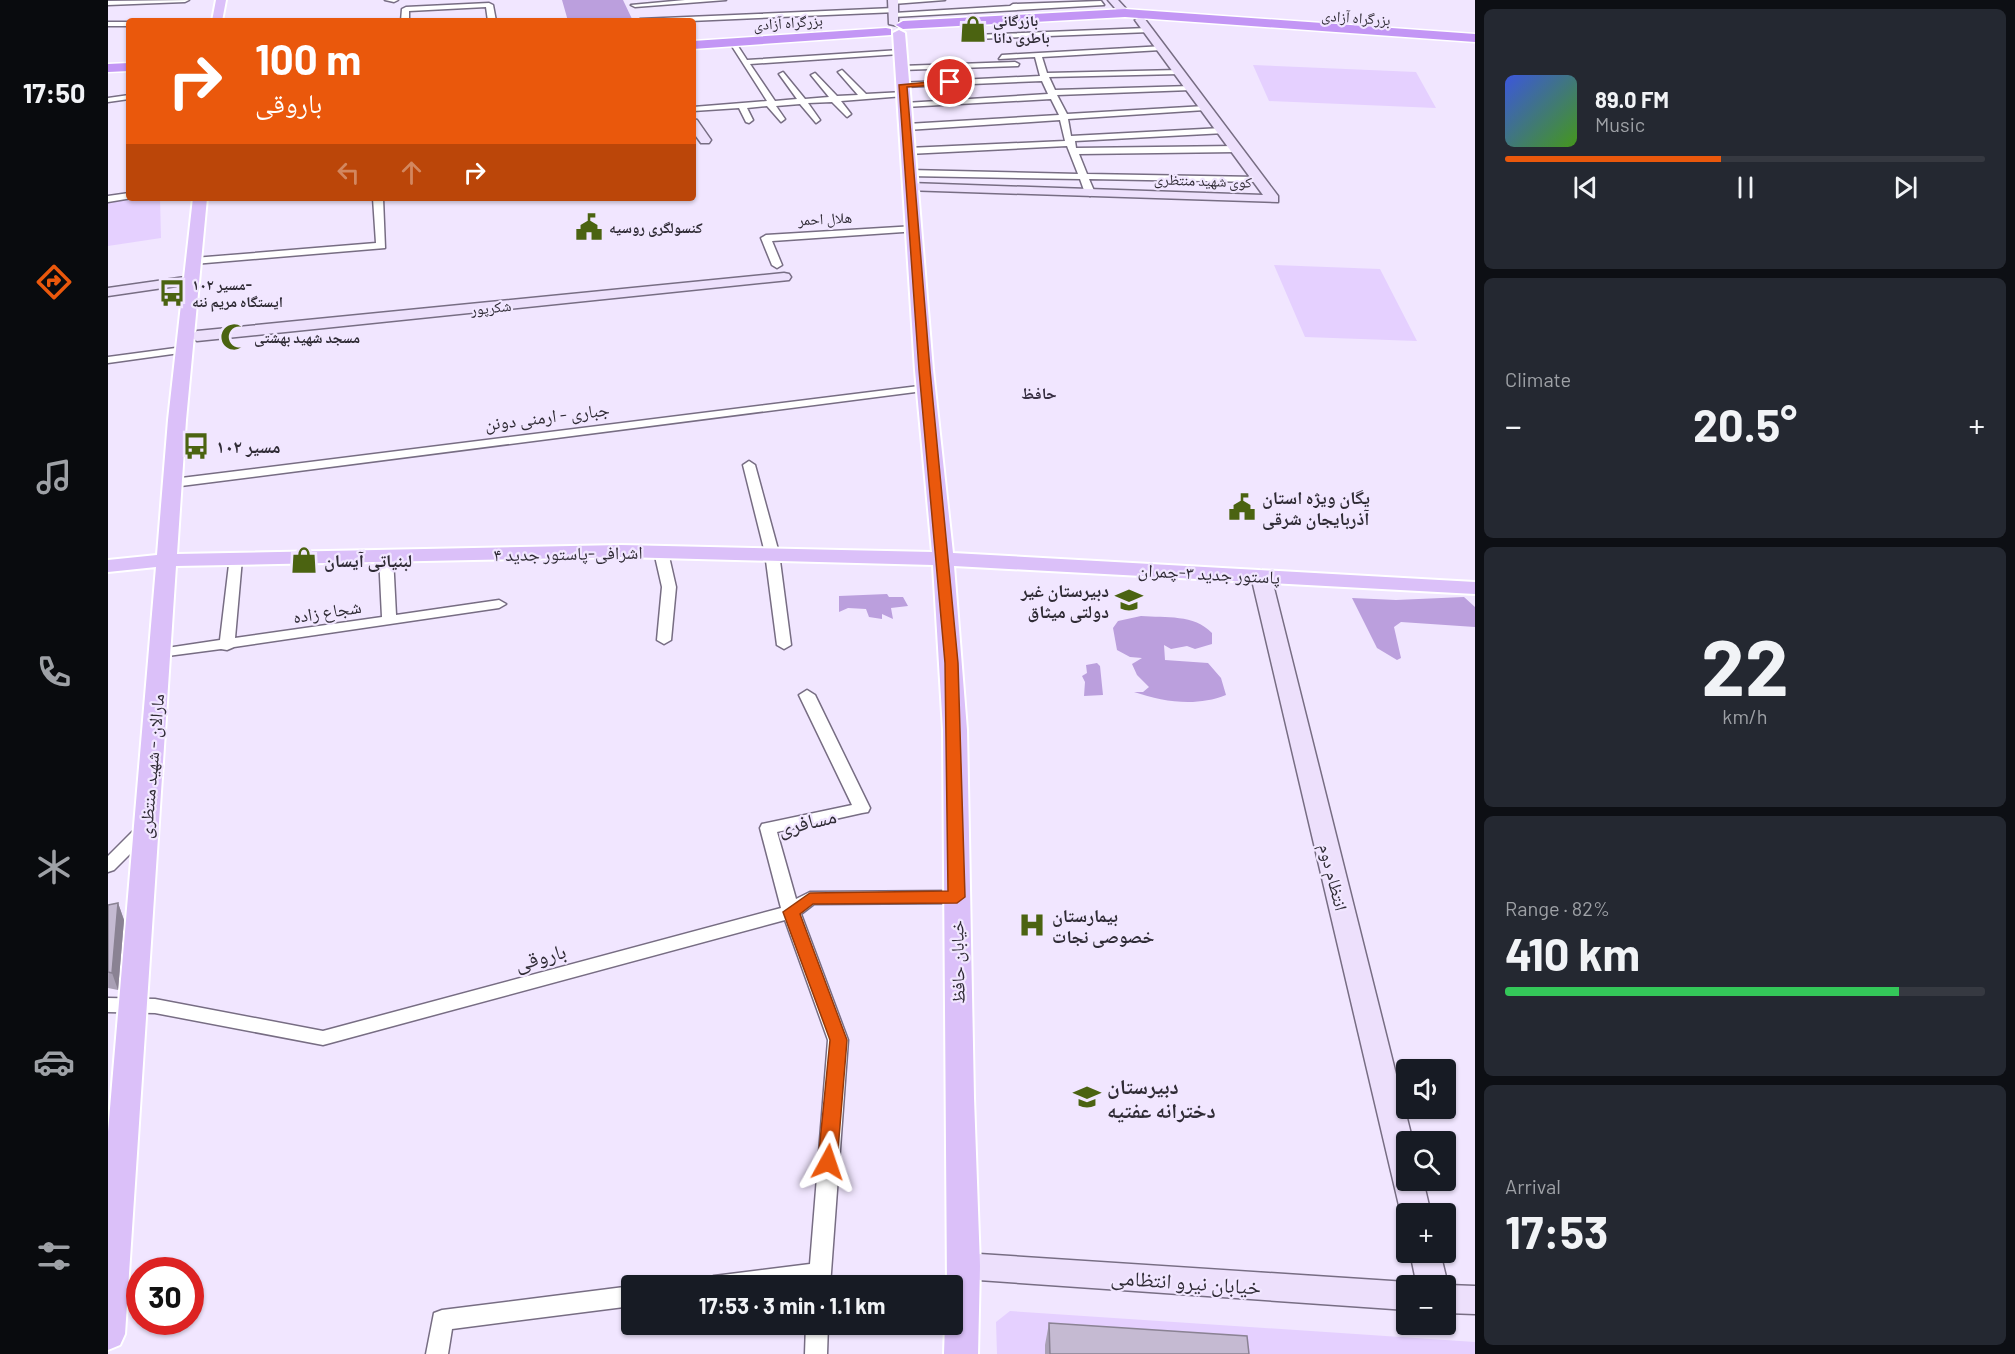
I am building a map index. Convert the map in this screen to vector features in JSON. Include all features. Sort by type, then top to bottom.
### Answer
[{"type":"highway","name":"بزرگراه آزادی","points":[[696,39],[898,46],[1015,8],[1125,13],[1475,38]]},
{"type":"highway","name":"بزرگراه آزادی","points":[[696,45],[731,42],[898,46],[1144,25],[1475,43]]},
{"type":"highway","points":[[108,70],[126,69]]},
{"type":"main road","points":[[218,18],[221,0]]},
{"type":"main road","name":"خیابان حافظ","points":[[898,46],[943,558],[955,730],[964,1266],[961,1354]]},
{"type":"main road","name":"مارالان - شهید منتظری","points":[[108,1334],[173,483],[190,343],[193,271],[200,201]]},
{"type":"main road","name":"اشرافی-پاستور جدید ۴","points":[[167,563],[236,559],[661,552],[943,558]]},
{"type":"main road","name":"پاستور جدید ۳-چمران","points":[[943,558],[1475,588]]},
{"type":"main road","points":[[108,566],[167,563]]},
{"type":"main road","points":[[108,574],[167,563]]},
{"type":"street","points":[[108,3],[185,0]]},
{"type":"street","points":[[389,0],[394,0]]},
{"type":"street","points":[[635,4],[722,0]]},
{"type":"street","points":[[864,97],[898,46],[942,0]]},
{"type":"street","points":[[1113,0],[1125,13]]},
{"type":"street","points":[[709,1],[723,25]]},
{"type":"street","points":[[1015,8],[1101,3]]},
{"type":"street","points":[[405,18],[406,9],[489,5],[491,18]]},
{"type":"street","points":[[687,18],[718,16],[898,46],[1044,76],[1179,72]]},
{"type":"street","points":[[108,24],[126,24]]},
{"type":"street","points":[[975,38],[1144,25]]},
{"type":"street","name":"کوی شهید منتظری","points":[[909,170],[1090,193],[1273,199],[1144,25]]},
{"type":"street","points":[[731,42],[781,119]]},
{"type":"street","points":[[898,46],[1052,94],[1191,88]]},
{"type":"street","points":[[898,46],[1065,117],[1205,108]]},
{"type":"street","points":[[745,62],[898,46],[1039,59]]},
{"type":"street","points":[[1002,57],[1039,59],[1161,48]]},
{"type":"street","points":[[1039,59],[1052,94],[1065,117],[1065,131],[1090,193]]},
{"type":"street","points":[[843,72],[864,97]]},
{"type":"street","points":[[783,74],[816,120]]},
{"type":"street","points":[[815,75],[847,114]]},
{"type":"street","points":[[108,100],[126,97]]},
{"type":"street","points":[[696,109],[864,97]]},
{"type":"street","points":[[742,106],[749,120]]},
{"type":"street","points":[[696,127],[705,140]]},
{"type":"street","points":[[909,170],[1072,144],[1222,131]]},
{"type":"street","points":[[1072,144],[1236,149]]},
{"type":"street","points":[[909,170],[1258,180]]},
{"type":"street","points":[[108,199],[126,196]]},
{"type":"street","points":[[108,292],[193,271],[381,246],[378,201]]},
{"type":"street","name":"هلال احمر","points":[[781,271],[766,238],[915,229]]},
{"type":"street","name":"شکرپور","points":[[190,343],[781,271]]},
{"type":"street","points":[[108,360],[190,343]]},
{"type":"street","name":"جباری - ارمنی دونن","points":[[173,483],[927,388]]},
{"type":"street","points":[[749,465],[772,554],[784,645]]},
{"type":"street","points":[[661,552],[669,587],[664,640]]},
{"type":"street","points":[[386,556],[389,621]]},
{"type":"street","points":[[227,646],[236,559]]},
{"type":"street","name":"انتظام دوم","points":[[1261,576],[1396,1134]]},
{"type":"street","name":"شجاع زاده","points":[[160,653],[227,646],[499,604]]},
{"type":"street","name":"مسافری","points":[[807,695],[862,808],[768,828],[791,912],[838,1040],[819,1275]]},
{"type":"street","points":[[108,866],[147,827]]},
{"type":"street","name":"باروقی","points":[[108,1005],[155,1006],[323,1038],[791,912],[810,898],[957,897]]},
{"type":"street","name":"خیابان نیرو انتظامی","points":[[964,1266],[1396,1295]]},
{"type":"street","points":[[437,1354],[442,1320],[621,1297]]},
{"type":"street","points":[[1456,1299],[1475,1300]]},
{"type":"street","points":[[816,1354],[817,1335]]},
{"type":"shaded area","points":[[562,0],[623,0],[632,18],[567,18]]},
{"type":"shaded area","points":[[1253,65],[1416,72],[1436,108],[1269,101]]},
{"type":"shaded area","points":[[126,200],[160,201],[161,238],[108,246],[108,203]]},
{"type":"shaded area","points":[[1274,265],[1380,269],[1417,341],[1305,337]]},
{"type":"shaded area","points":[[887,594],[889,597],[903,597],[908,606],[891,608],[893,619],[882,614],[882,619],[869,617],[866,609],[848,608],[839,612],[839,596]]},
{"type":"shaded area","points":[[1464,597],[1475,607],[1475,627],[1401,622],[1394,627],[1401,658],[1397,660],[1377,648],[1352,598],[1396,600]]},
{"type":"shaded area","points":[[1141,616],[1188,620],[1205,627],[1212,633],[1212,644],[1195,649],[1187,646],[1171,649],[1164,645],[1165,660],[1208,663],[1221,678],[1226,695],[1203,701],[1180,702],[1134,692],[1143,692],[1149,687],[1137,675],[1132,664],[1142,658],[1130,657],[1117,650],[1113,628],[1118,621]]},
{"type":"shaded area","points":[[1097,663],[1100,666],[1103,695],[1084,696],[1085,682],[1082,676],[1087,673],[1086,665]]},
{"type":"shaded area","points":[[1010,1311],[1475,1342],[1475,1354],[997,1354],[996,1322]]},
{"type":"building","points":[[118,903],[112,973],[108,972],[108,905]]},
{"type":"building","points":[[1049,1323],[1247,1336],[1249,1354],[1050,1354]]},
{"type":"place","name":"بازرگانی باطری دانا","points":[[973,29]]},
{"type":"place","name":"کنسولگری روسیه","points":[[589,227]]},
{"type":"place","name":"مسیر ۱۰۲- ایستگاه مریم ننه","points":[[172,293]]},
{"type":"place","name":"مسجد شهید بهشتی","points":[[234,337]]},
{"type":"place","name":"مسیر ۱۰۲","points":[[196,446]]},
{"type":"place","name":"یگان ویژه استان آذربایجان شرقی","points":[[1242,507]]},
{"type":"place","name":"لبنیاتی آیسان","points":[[304,560]]},
{"type":"place","name":"دبیرستان غیر دولتی میثاق","points":[[1129,600]]},
{"type":"place","name":"بیمارستان خصوصی نجات","points":[[1032,925]]},
{"type":"place","name":"دبیرستان دخترانه عفتیه","points":[[1087,1097]]},
{"type":"district","name":"حافظ","points":[[1039,392]]},
{"type":"route","points":[[828,1162],[838,1040],[791,912],[810,898],[957,897],[955,730],[951,663],[931,416],[924,370],[903,85],[950,82]]}]
